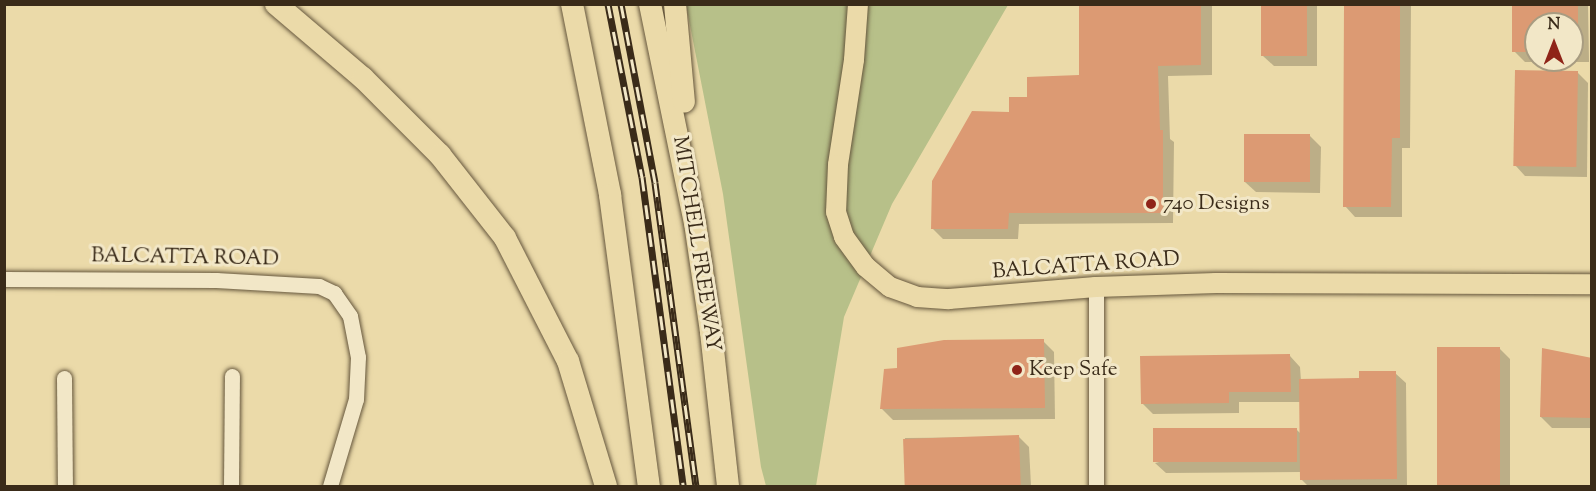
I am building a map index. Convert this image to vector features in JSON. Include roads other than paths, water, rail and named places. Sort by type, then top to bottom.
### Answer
[{"type":"highway","points":[[276,4],[363,78],[440,155],[506,238],[568,361],[606,486]]},
{"type":"highway","points":[[572,4],[610,195],[649,486]]},
{"type":"highway","name":"MITCHELL FREEWAY","points":[[650,4],[695,223],[711,332],[728,486]]},
{"type":"highway","points":[[675,4],[695,223]]},
{"type":"main road","name":"BALCATTA ROAD","points":[[858,4],[835,195],[844,237],[866,267],[890,287],[916,297],[949,299],[1096,287],[1216,283],[1592,284]]},
{"type":"street","name":"BALCATTA ROAD","points":[[4,279],[216,280],[319,286],[338,296],[350,315],[358,357],[356,399],[330,486]]},
{"type":"street","points":[[1096,287],[1096,486]]},
{"type":"street","points":[[231,486],[232,376]]},
{"type":"street","points":[[64,378],[65,486]]},
{"type":"railway","points":[[608,4],[642,177],[683,486]]},
{"type":"railway","points":[[621,4],[655,183],[696,486]]},
{"type":"place","name":"740 Designs","points":[[1151,204]]},
{"type":"place","name":"Keep Safe","points":[[1017,370]]}]
